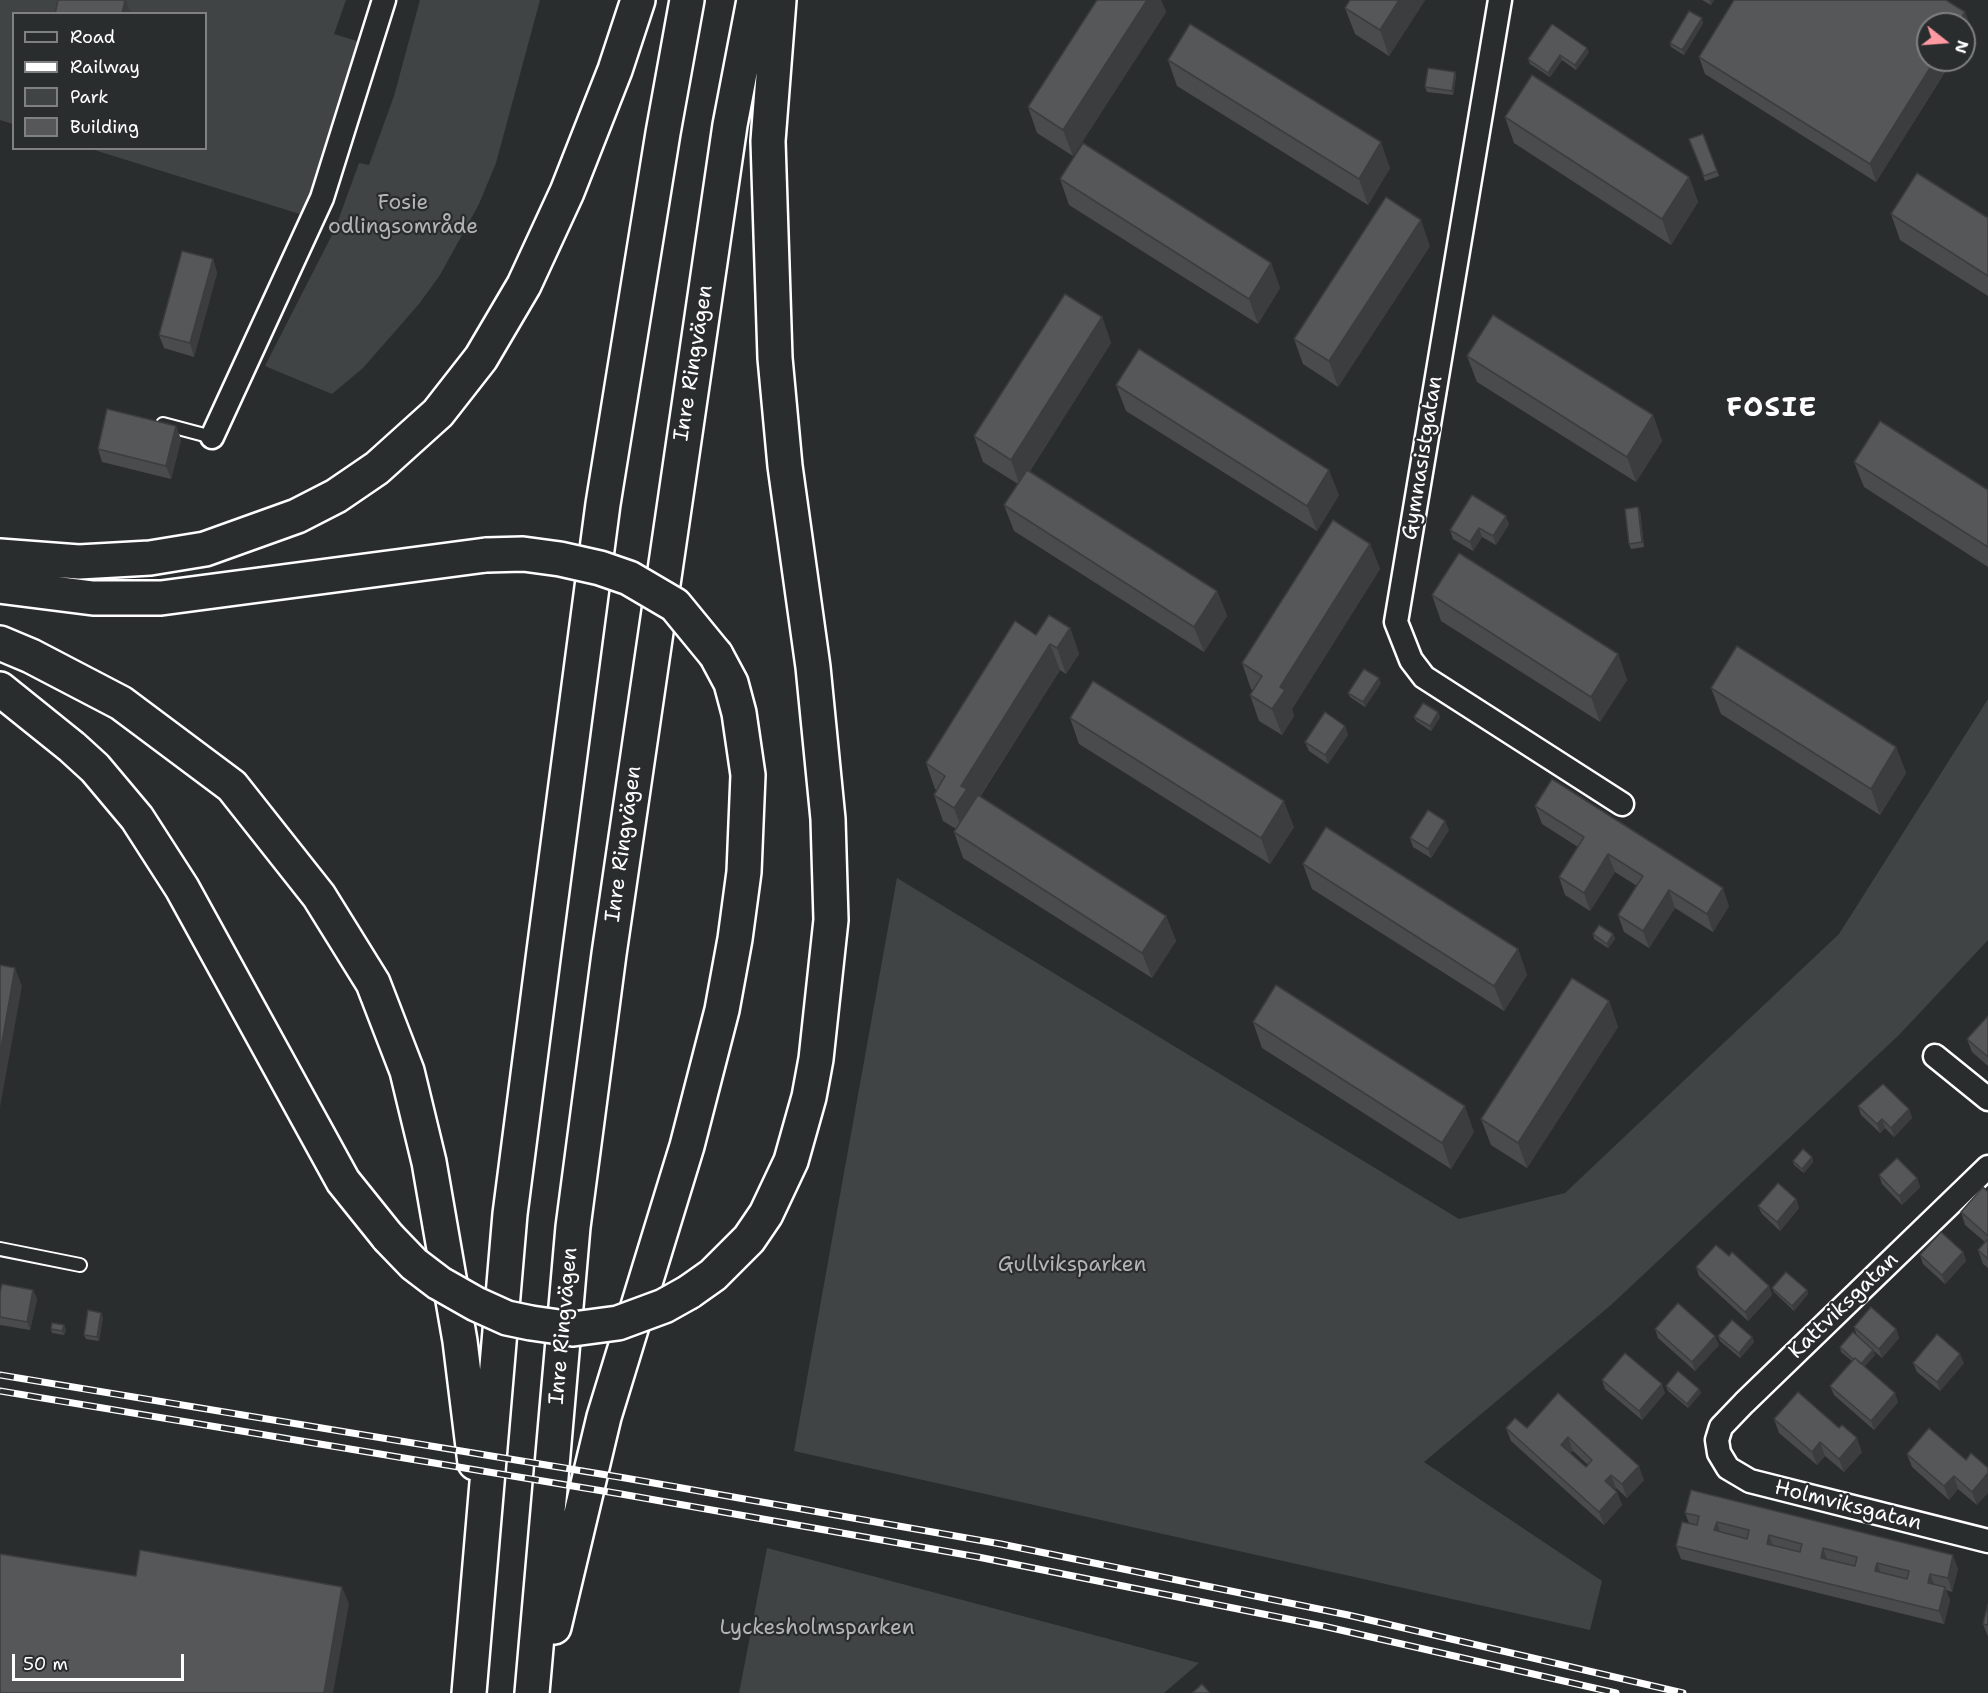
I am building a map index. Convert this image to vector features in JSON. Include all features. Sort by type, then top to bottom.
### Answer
[{"type":"highway","points":[[0,556],[79,562],[150,558],[205,549],[297,516],[336,496],[377,468],[438,412],[481,358],[524,285],[567,192],[615,70],[638,0]]},
{"type":"highway","points":[[469,1693],[510,1214],[593,574],[661,144],[687,0]]},
{"type":"highway","name":"Inre Ringvägen","points":[[532,1693],[573,1227],[609,954],[725,160],[754,0]]},
{"type":"highway","points":[[0,689],[95,768],[136,818],[182,888],[343,1181],[388,1237],[414,1264],[439,1283],[476,1305],[507,1318],[573,1329],[618,1323],[664,1306],[713,1275],[749,1239],[766,1214],[790,1161],[809,1097],[816,1059],[831,920],[828,819],[814,679],[785,466],[775,358],[768,141],[778,0]]},
{"type":"highway","points":[[0,586],[93,598],[161,598],[486,555],[523,554],[600,568],[629,578],[675,605],[716,655],[731,683],[744,742],[748,776],[745,861],[735,939],[722,1010],[687,1146],[604,1417],[541,1693]]},
{"type":"highway","points":[[0,643],[31,656],[121,703],[232,786],[319,896],[373,983],[407,1071],[429,1162],[460,1341],[483,1539]]},
{"type":"street","points":[[212,437],[322,198],[384,0]]},
{"type":"street","name":"Gymnasistgatan","points":[[1500,0],[1396,622],[1411,660],[1424,677],[1622,804]]},
{"type":"street","points":[[1935,1056],[1988,1099]]},
{"type":"street","name":"Kattviksgatan","points":[[1719,1454],[1717,1440],[1721,1427],[1988,1167]]},
{"type":"street","name":"Holmviksgatan","points":[[1719,1454],[1728,1468],[1750,1482],[1988,1541]]},
{"type":"lane","points":[[155,422],[212,437]]},
{"type":"lane","points":[[0,1249],[80,1265]]},
{"type":"green space","points":[[0,0],[346,0],[334,34],[360,42],[303,215],[94,150],[207,150],[207,12],[12,12],[12,124],[0,120]]},
{"type":"green space","name":"Fosie odlingsområde","points":[[420,0],[540,0],[496,163],[479,204],[440,275],[419,304],[363,368],[332,394],[265,366],[335,229],[359,163],[369,165],[394,96]]},
{"type":"green space","name":"Gullviksparken","points":[[1988,699],[1988,940],[1899,1035],[1611,1305],[1424,1462],[1602,1581],[1590,1630],[794,1451],[897,878],[1459,1219],[1565,1193],[1839,934]]},
{"type":"green space","name":"Lyckesholmsparken","points":[[767,1548],[1199,1663],[1164,1693],[739,1693]]},
{"type":"building","points":[[58,0],[125,0],[122,12],[55,12]]},
{"type":"building","points":[[1097,0],[1147,0],[1063,130],[1028,107]]},
{"type":"building","points":[[1350,0],[1399,0],[1380,30],[1345,8]]},
{"type":"building","points":[[1734,0],[1946,0],[1965,12],[1916,12],[1916,72],[1928,72],[1870,164],[1699,57]]},
{"type":"building","points":[[1689,11],[1702,18],[1682,50],[1670,43]]},
{"type":"building","points":[[1190,24],[1381,142],[1359,179],[1168,60]]},
{"type":"building","points":[[1552,24],[1587,48],[1575,65],[1560,55],[1548,73],[1528,59]]},
{"type":"building","points":[[1428,68],[1455,72],[1452,91],[1425,87]]},
{"type":"building","points":[[1532,75],[1689,177],[1662,219],[1505,117]]},
{"type":"building","points":[[1703,134],[1717,171],[1704,176],[1689,139]]},
{"type":"building","points":[[1083,143],[1271,263],[1249,299],[1060,179]]},
{"type":"building","points":[[1917,173],[1988,218],[1988,276],[1891,214]]},
{"type":"building","points":[[1386,197],[1421,220],[1329,361],[1294,339]]},
{"type":"building","points":[[182,251],[213,259],[190,343],[159,335]]},
{"type":"building","points":[[1065,294],[1102,317],[1011,460],[974,436]]},
{"type":"building","points":[[1493,315],[1653,415],[1627,457],[1467,356]]},
{"type":"building","points":[[1139,349],[1329,470],[1307,506],[1116,385]]},
{"type":"building","points":[[107,409],[176,426],[166,466],[98,449]]},
{"type":"building","points":[[1880,421],[1988,490],[1988,547],[1854,462]]},
{"type":"building","points":[[1027,470],[1217,591],[1194,627],[1004,505]]},
{"type":"building","points":[[1472,495],[1506,516],[1493,536],[1479,528],[1470,542],[1450,530]]},
{"type":"building","points":[[1638,507],[1642,542],[1629,544],[1625,509]]},
{"type":"building","points":[[1333,520],[1370,544],[1280,687],[1285,690],[1272,709],[1250,695],[1262,676],[1242,663]]},
{"type":"building","points":[[1459,553],[1618,654],[1591,697],[1432,595]]},
{"type":"building","points":[[1049,615],[1070,628],[1057,648],[1050,644],[961,786],[967,789],[954,808],[934,795],[945,776],[926,763],[1015,621],[1036,635]]},
{"type":"building","points":[[1737,646],[1896,747],[1871,789],[1711,688]]},
{"type":"building","points":[[1364,669],[1379,678],[1363,702],[1348,693]]},
{"type":"building","points":[[1093,681],[1284,801],[1261,838],[1070,718]]},
{"type":"building","points":[[1423,703],[1438,712],[1430,726],[1414,717]]},
{"type":"building","points":[[1325,712],[1345,726],[1325,755],[1305,742]]},
{"type":"building","points":[[1552,779],[1723,888],[1707,914],[1669,890],[1643,931],[1618,915],[1643,876],[1608,854],[1584,893],[1559,877],[1584,837],[1535,806]]},
{"type":"building","points":[[978,795],[1166,916],[1142,953],[954,832]]},
{"type":"building","points":[[1428,810],[1445,821],[1428,849],[1410,838]]},
{"type":"building","points":[[1326,827],[1518,949],[1494,986],[1303,864]]},
{"type":"building","points":[[1599,925],[1613,934],[1607,944],[1593,934]]},
{"type":"building","points":[[0,965],[15,968],[0,1054]]},
{"type":"building","points":[[1572,978],[1609,1001],[1518,1143],[1481,1119]]},
{"type":"building","points":[[1276,985],[1465,1106],[1442,1143],[1253,1022]]},
{"type":"building","points":[[1988,1016],[1988,1057],[1967,1039]]},
{"type":"building","points":[[1883,1084],[1909,1109],[1891,1128],[1882,1119],[1877,1124],[1858,1106]]},
{"type":"building","points":[[1803,1149],[1812,1157],[1802,1169],[1793,1161]]},
{"type":"building","points":[[1897,1158],[1917,1178],[1899,1196],[1879,1175]]},
{"type":"building","points":[[1778,1183],[1796,1199],[1777,1222],[1758,1206]]},
{"type":"building","points":[[1983,1187],[1988,1192],[1988,1236],[1961,1212]]},
{"type":"building","points":[[1941,1232],[1963,1252],[1942,1275],[1920,1255]]},
{"type":"building","points":[[1988,1239],[1988,1259],[1978,1250]]},
{"type":"building","points":[[1716,1245],[1729,1256],[1732,1252],[1769,1286],[1745,1312],[1696,1267]]},
{"type":"building","points":[[1786,1272],[1807,1290],[1792,1306],[1772,1288]]},
{"type":"building","points":[[2,1284],[33,1290],[27,1322],[0,1317]]},
{"type":"building","points":[[1678,1303],[1715,1336],[1692,1362],[1655,1329]]},
{"type":"building","points":[[1871,1307],[1896,1329],[1879,1349],[1854,1327]]},
{"type":"building","points":[[88,1310],[101,1313],[97,1337],[84,1335]]},
{"type":"building","points":[[1732,1320],[1752,1337],[1739,1353],[1718,1336]]},
{"type":"building","points":[[52,1323],[64,1325],[62,1331],[51,1329]]},
{"type":"building","points":[[1853,1332],[1873,1350],[1861,1364],[1840,1347]]},
{"type":"building","points":[[1937,1334],[1960,1354],[1937,1382],[1913,1363]]},
{"type":"building","points":[[1625,1353],[1662,1384],[1639,1411],[1602,1380]]},
{"type":"building","points":[[1855,1358],[1895,1393],[1871,1421],[1830,1386]]},
{"type":"building","points":[[1678,1371],[1699,1389],[1687,1404],[1666,1386]]},
{"type":"building","points":[[1798,1392],[1839,1428],[1842,1425],[1857,1438],[1839,1459],[1820,1442],[1812,1452],[1774,1419]]},
{"type":"building","points":[[1558,1393],[1639,1466],[1622,1484],[1611,1475],[1605,1481],[1617,1492],[1599,1512],[1506,1428],[1515,1418],[1527,1428]],"holes":[[[1568,1437],[1592,1460],[1586,1467],[1561,1445]]]},
{"type":"building","points":[[1929,1428],[1966,1460],[1971,1453],[1988,1468],[1988,1473],[1972,1492],[1954,1476],[1944,1486],[1907,1454]]},
{"type":"building","points":[[1691,1490],[1953,1555],[1948,1578],[1930,1574],[1928,1583],[1945,1587],[1939,1611],[1676,1546],[1682,1522],[1697,1525],[1699,1516],[1685,1513]],"holes":[[[1717,1522],[1749,1530],[1747,1539],[1714,1530]],[[1769,1535],[1802,1544],[1800,1552],[1767,1544]],[[1823,1548],[1857,1557],[1855,1566],[1821,1558]],[[1877,1563],[1909,1571],[1907,1579],[1875,1571]]]},
{"type":"building","points":[[140,1550],[342,1587],[324,1693],[0,1693],[0,1554],[136,1576]]},
{"type":"building","points":[[1988,1604],[1988,1625],[1983,1624]]},
{"type":"building","points":[[1202,1684],[1210,1693],[1192,1693]]},
{"type":"railway","points":[[0,1375],[625,1478],[1001,1544],[1348,1615],[1683,1693]]},
{"type":"railway","points":[[0,1391],[621,1494],[978,1557],[1323,1626],[1616,1693]]},
{"type":"district","name":"FOSIE","points":[[1772,409]]}]
